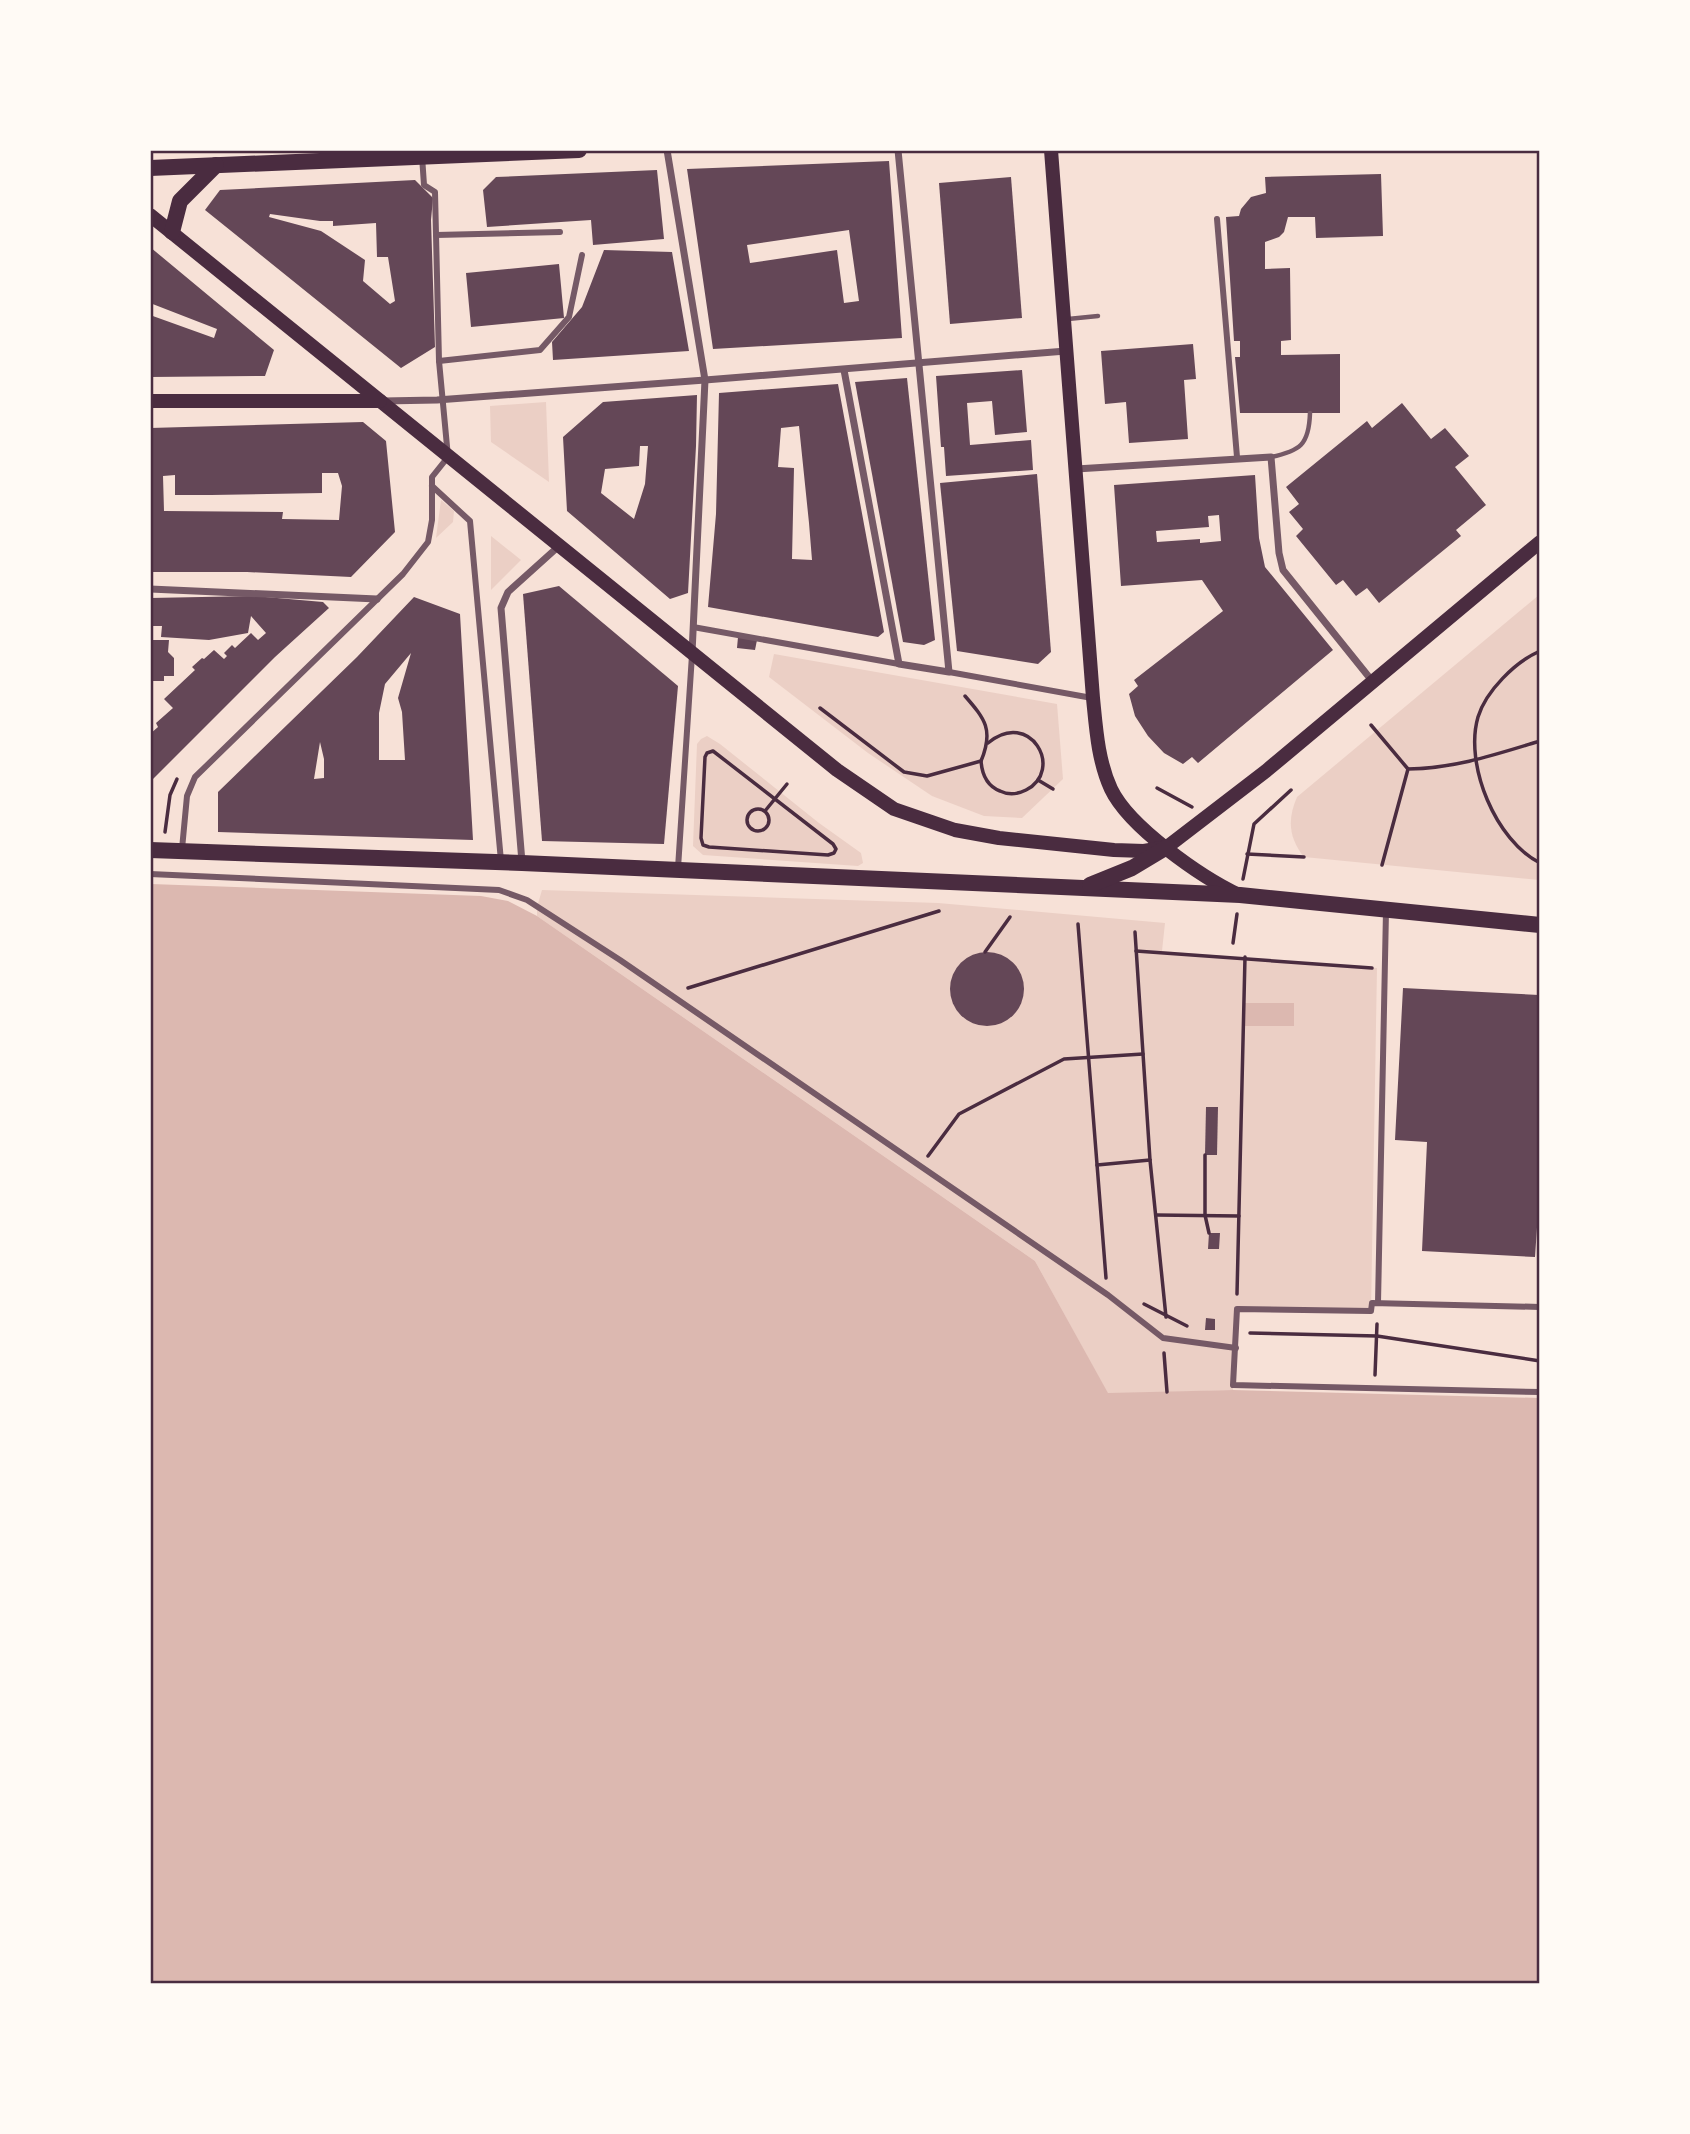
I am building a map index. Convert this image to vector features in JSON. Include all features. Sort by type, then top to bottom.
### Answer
[{"type":"main road","points":[[150,168],[422,154],[579,150]]},
{"type":"main road","points":[[1051,150],[1093,698],[1100,750],[1110,788],[1128,814],[1167,848],[1240,895]]},
{"type":"main road","points":[[172,232],[180,201],[216,164]]},
{"type":"main road","points":[[150,215],[692,654],[876,798],[912,817],[955,830],[999,838],[1122,850],[1167,848]]},
{"type":"main road","points":[[150,401],[380,401]]},
{"type":"main road","points":[[1081,888],[1123,873],[1167,848],[1266,771],[1539,541]]},
{"type":"main road","points":[[157,850],[501,862],[1240,895],[1539,925]]},
{"type":"street","points":[[667,150],[705,380],[678,870]]},
{"type":"street","points":[[898,150],[949,672]]},
{"type":"street","points":[[182,851],[187,796],[195,777],[408,569],[428,542],[432,520],[432,477],[448,457],[439,361],[435,192],[424,185],[422,154]]},
{"type":"street","points":[[1217,219],[1237,457]]},
{"type":"street","points":[[436,234],[560,232]]},
{"type":"street","points":[[439,361],[540,350],[569,317],[582,255]]},
{"type":"street","points":[[380,401],[442,399],[918,365],[1066,351]]},
{"type":"street","points":[[844,370],[899,664]]},
{"type":"street","points":[[1075,469],[1271,457],[1279,553],[1283,570],[1373,682]]},
{"type":"street","points":[[432,486],[470,521],[501,862]]},
{"type":"street","points":[[522,863],[500,608],[508,592],[559,546]]},
{"type":"street","points":[[150,589],[377,599]]},
{"type":"street","points":[[693,627],[1093,698]]},
{"type":"street","points":[[150,874],[499,890],[537,907],[669,994],[1108,1295],[1163,1338],[1236,1348]]},
{"type":"street","points":[[1378,1303],[1386,910]]},
{"type":"street","points":[[1539,1307],[1372,1303],[1371,1311],[1237,1309],[1233,1385],[1539,1392]]},
{"type":"lane","points":[[1064,319],[1098,316]]},
{"type":"lane","points":[[1271,457],[1290,453],[1304,442],[1310,432],[1310,414]]},
{"type":"path","points":[[1539,651],[1515,667],[1482,706],[1476,729],[1477,761],[1486,797],[1497,822],[1517,848],[1539,863]]},
{"type":"path","points":[[965,696],[983,717],[989,743]]},
{"type":"path","points":[[820,708],[904,772],[927,776],[981,761]]},
{"type":"path","points":[[1371,725],[1408,769]]},
{"type":"path","points":[[1007,732],[1027,735],[1040,750],[1042,770],[1038,779],[1023,792],[1002,792],[986,780],[981,761],[989,743],[1007,732]]},
{"type":"path","points":[[1408,769],[1439,768],[1477,761],[1539,741]]},
{"type":"path","points":[[709,752],[717,753],[775,799],[833,844],[836,849],[834,853],[828,855],[709,848],[702,843],[705,757],[709,752]]},
{"type":"path","points":[[1382,865],[1408,769]]},
{"type":"path","points":[[157,850],[170,795],[183,772]]},
{"type":"path","points":[[1038,779],[1053,789]]},
{"type":"path","points":[[765,811],[787,784]]},
{"type":"path","points":[[1157,788],[1193,808]]},
{"type":"path","points":[[1233,943],[1254,824],[1291,790]]},
{"type":"path","points":[[759,808],[765,811],[769,820],[765,828],[756,831],[750,828],[746,822],[749,812],[759,808]]},
{"type":"path","points":[[1247,854],[1304,857]]},
{"type":"path","points":[[669,994],[939,911]]},
{"type":"path","points":[[985,952],[1010,917]]},
{"type":"path","points":[[1078,924],[1108,1295]]},
{"type":"path","points":[[1135,932],[1150,1160],[1166,1317],[1163,1338],[1167,1392]]},
{"type":"path","points":[[1136,951],[1384,968]]},
{"type":"path","points":[[1237,1309],[1245,957]]},
{"type":"path","points":[[921,1166],[959,1114],[1064,1059],[1143,1054]]},
{"type":"path","points":[[1205,1155],[1205,1215],[1209,1233]]},
{"type":"path","points":[[1097,1165],[1150,1160]]},
{"type":"path","points":[[1156,1215],[1239,1216]]},
{"type":"path","points":[[1375,1388],[1378,1303]]},
{"type":"shaded area","points":[[546,402],[549,482],[491,442],[490,406]]},
{"type":"shaded area","points":[[441,500],[454,511],[453,522],[436,538]]},
{"type":"shaded area","points":[[491,536],[521,560],[491,590]]},
{"type":"shaded area","points":[[1539,595],[1539,880],[1304,857],[1295,843],[1291,828],[1297,797]]},
{"type":"shaded area","points":[[774,654],[1057,704],[1063,779],[1022,818],[984,816],[932,796],[868,753],[769,677]]},
{"type":"shaded area","points":[[707,736],[861,853],[863,863],[858,866],[703,855],[693,846],[697,744]]},
{"type":"shaded area","points":[[151,884],[481,896],[508,901],[537,916],[1035,1261],[1108,1393],[1233,1390],[1539,1398],[1539,1983],[151,1983]]},
{"type":"shaded area","points":[[542,890],[938,903],[1165,923],[1162,951],[1377,968],[1371,1311],[1237,1309],[1233,1390],[1108,1394],[1035,1261],[537,916]]},
{"type":"shaded area","points":[[1245,1003],[1294,1003],[1294,1026],[1245,1026]]},
{"type":"building","points":[[889,161],[902,338],[713,349],[687,169]],"holes":[[[849,230],[859,301],[844,303],[837,250],[750,263],[747,245]]]},
{"type":"building","points":[[657,170],[664,239],[593,245],[591,220],[487,227],[483,190],[496,177]]},
{"type":"building","points":[[1381,174],[1383,236],[1316,238],[1315,217],[1288,217],[1284,232],[1265,242],[1265,269],[1290,268],[1291,340],[1281,341],[1281,355],[1340,354],[1340,413],[1240,413],[1235,357],[1240,357],[1240,341],[1234,341],[1226,217],[1239,216],[1251,197],[1266,193],[1265,177]]},
{"type":"building","points":[[1011,177],[1022,318],[950,324],[939,183]]},
{"type":"building","points":[[415,180],[433,198],[431,220],[435,347],[401,368],[205,210],[220,190]],"holes":[[[270,214],[333,221],[333,226],[376,223],[377,257],[388,257],[395,301],[390,304],[363,281],[365,260],[321,231],[269,217]]]},
{"type":"building","points":[[150,247],[274,350],[265,376],[150,377],[150,315],[214,338],[217,329],[150,303]]},
{"type":"building","points":[[604,250],[672,252],[689,351],[553,360],[552,342],[582,307]]},
{"type":"building","points":[[559,264],[564,318],[471,327],[466,273]]},
{"type":"building","points":[[1193,344],[1196,379],[1184,380],[1188,439],[1129,443],[1126,402],[1105,404],[1101,351]]},
{"type":"building","points":[[1022,370],[1027,432],[995,435],[992,401],[967,403],[970,445],[1031,440],[1033,470],[946,476],[936,376]]},
{"type":"building","points":[[907,378],[935,640],[924,645],[903,642],[855,382]]},
{"type":"building","points":[[838,384],[884,632],[878,637],[708,607],[716,514],[719,393]],"holes":[[[799,426],[812,560],[792,559],[794,468],[778,467],[781,428]]]},
{"type":"building","points":[[697,395],[688,593],[670,599],[567,511],[563,437],[603,402]],"holes":[[[640,446],[648,446],[645,484],[634,519],[601,493],[605,469],[639,466]]]},
{"type":"building","points":[[1402,403],[1431,439],[1445,428],[1469,456],[1455,467],[1486,505],[1456,530],[1461,536],[1379,603],[1367,588],[1356,596],[1343,580],[1336,585],[1296,536],[1303,529],[1289,512],[1299,504],[1286,487],[1367,421],[1372,428]]},
{"type":"building","points":[[363,422],[386,441],[395,532],[351,577],[247,572],[150,572],[150,428]],"holes":[[[322,473],[338,473],[342,486],[339,520],[282,519],[283,512],[164,511],[163,476],[175,475],[175,495],[211,495],[322,493]]]},
{"type":"building","points":[[1037,474],[1051,652],[1038,664],[957,651],[940,483]]},
{"type":"building","points":[[1255,475],[1259,538],[1265,567],[1333,650],[1198,763],[1192,757],[1183,764],[1164,753],[1148,736],[1135,716],[1129,694],[1138,686],[1134,680],[1223,611],[1202,580],[1121,586],[1114,485]],"holes":[[[1219,515],[1221,541],[1200,543],[1200,539],[1157,542],[1156,531],[1209,527],[1208,516]]]},
{"type":"building","points":[[559,586],[678,686],[664,844],[542,841],[523,594]]},
{"type":"building","points":[[253,596],[323,602],[329,608],[275,657],[150,782],[150,734],[158,727],[156,723],[173,708],[164,699],[195,670],[192,667],[214,650],[224,659],[227,656],[224,653],[232,645],[235,648],[251,633],[258,640],[266,633],[251,616],[248,633],[209,640],[161,637],[162,626],[150,626],[150,598]]},
{"type":"building","points":[[414,597],[460,614],[473,840],[218,832],[218,792],[357,657]],"holes":[[[411,653],[398,698],[402,712],[405,760],[379,760],[379,713],[385,684]],[[320,742],[324,778],[314,779]]]},
{"type":"building","points":[[738,637],[757,640],[755,650],[737,648]]},
{"type":"building","points":[[150,640],[169,640],[168,652],[174,658],[174,676],[164,676],[164,681],[150,681]]},
{"type":"building","points":[[987,952],[1008,958],[1018,968],[1024,989],[1018,1010],[1008,1020],[987,1026],[966,1020],[956,1010],[950,989],[956,968],[966,958]]},
{"type":"building","points":[[1403,988],[1539,995],[1539,1198],[1535,1257],[1422,1251],[1427,1142],[1395,1140]]},
{"type":"building","points":[[1206,1107],[1218,1107],[1217,1155],[1205,1155]]},
{"type":"building","points":[[1209,1233],[1220,1233],[1219,1249],[1208,1249]]},
{"type":"building","points":[[1206,1318],[1215,1319],[1215,1330],[1205,1330]]}]
